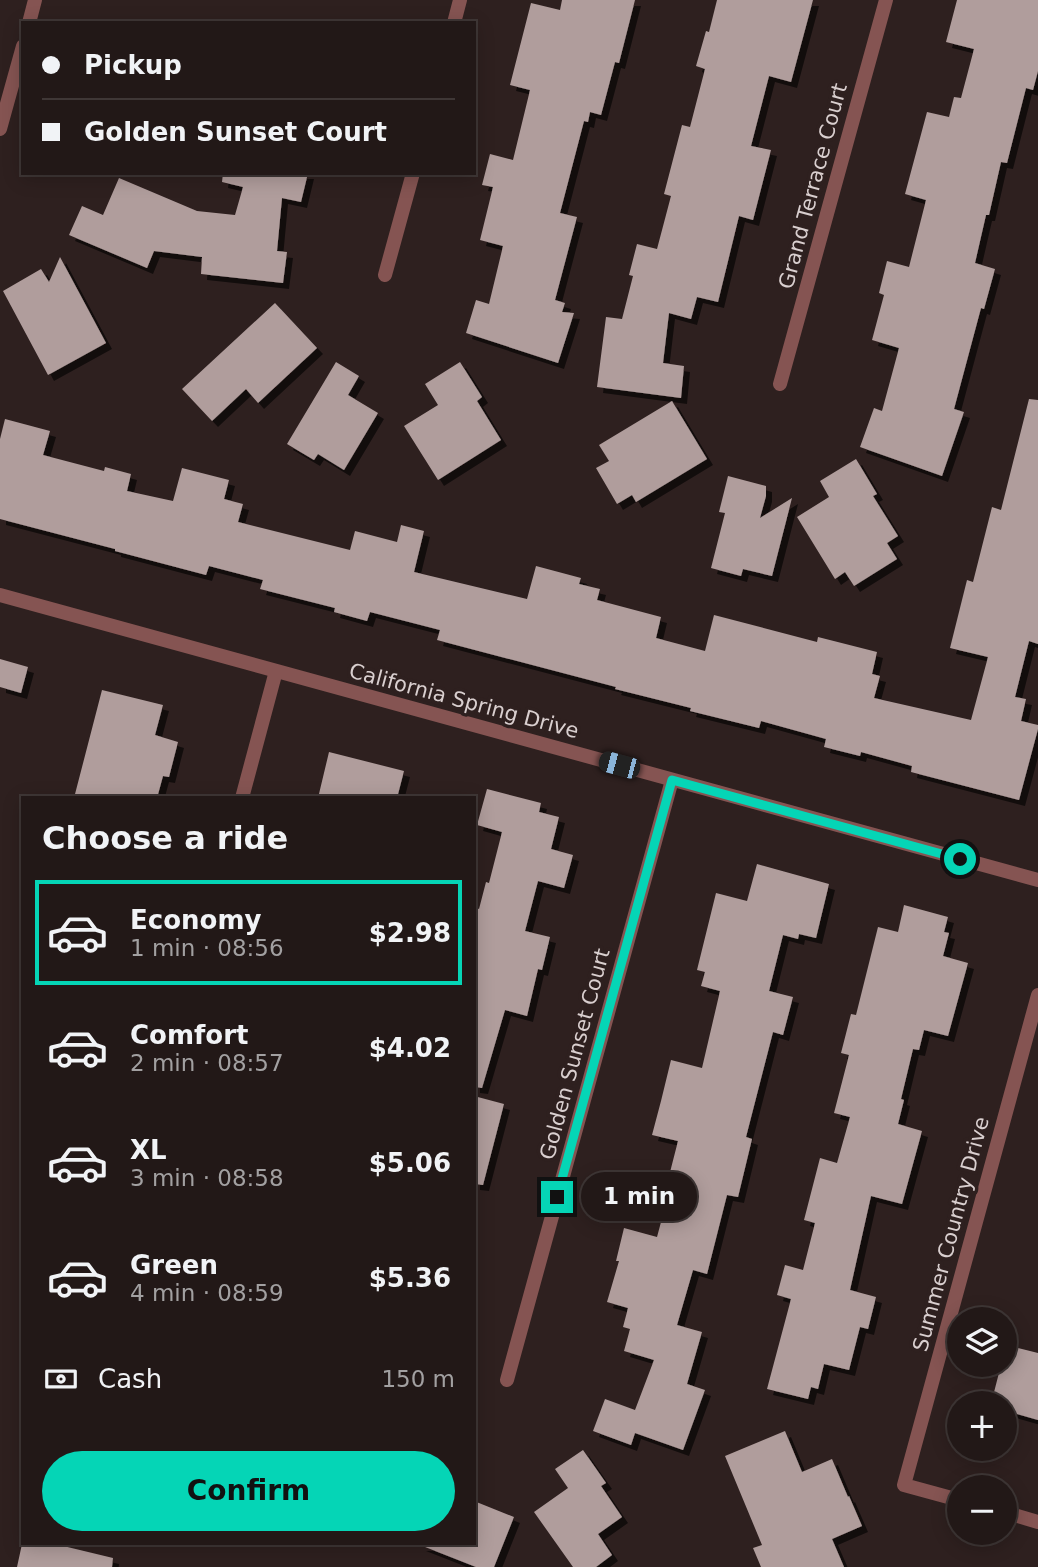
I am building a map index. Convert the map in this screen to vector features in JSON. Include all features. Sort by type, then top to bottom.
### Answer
[{"type":"street","points":[[30,21],[35,0]]},
{"type":"street","points":[[455,21],[460,0]]},
{"type":"street","name":"Grand Terrace Court","points":[[780,384],[886,0]]},
{"type":"street","points":[[0,128],[21,53]]},
{"type":"street","points":[[385,275],[412,175]]},
{"type":"street","name":"California Spring Drive","points":[[0,595],[1038,880]]},
{"type":"street","points":[[243,796],[276,671]]},
{"type":"street","name":"Golden Sunset Court","points":[[507,1380],[672,780]]},
{"type":"street","name":"Summer Country Drive","points":[[947,1497],[904,1485],[1038,995]]},
{"type":"street","points":[[1017,1516],[1038,1522]]},
{"type":"building","points":[[562,0],[635,0],[619,63],[615,62],[601,115],[590,112],[588,122],[584,121],[560,213],[577,217],[555,300],[565,303],[562,312],[574,313],[558,363],[466,333],[476,300],[489,304],[503,246],[480,240],[493,187],[482,185],[490,154],[513,160],[530,90],[510,85],[531,3],[560,10]]},
{"type":"building","points":[[717,0],[813,0],[791,82],[769,76],[751,146],[771,150],[753,220],[739,216],[718,302],[697,297],[691,319],[669,313],[663,363],[684,366],[681,398],[597,387],[606,317],[622,319],[633,276],[629,275],[637,244],[657,249],[671,196],[664,194],[682,125],[690,127],[705,69],[696,66]]},
{"type":"building","points":[[957,0],[1038,0],[1038,71],[1033,90],[1026,88],[1007,163],[1001,162],[989,215],[986,215],[975,263],[995,269],[984,309],[981,308],[954,409],[964,412],[942,476],[860,447],[874,408],[882,411],[899,348],[872,340],[884,295],[879,293],[887,261],[909,267],[926,200],[905,194],[927,112],[949,117],[954,97],[961,98],[974,49],[946,42]]},
{"type":"building","points":[[223,175],[308,175],[301,202],[282,198],[277,251],[287,252],[283,283],[201,274],[202,257],[154,251],[147,268],[69,235],[82,206],[103,215],[119,178],[197,211],[235,215],[243,187],[222,182]]},
{"type":"building","points":[[60,257],[106,343],[48,375],[3,291],[41,269],[49,282]]},
{"type":"building","points":[[275,303],[317,348],[258,403],[246,389],[212,421],[182,389]]},
{"type":"building","points":[[336,362],[359,376],[348,395],[378,413],[344,470],[318,454],[314,460],[287,444]]},
{"type":"building","points":[[460,362],[482,397],[477,401],[501,440],[438,480],[404,426],[438,405],[425,384]]},
{"type":"building","points":[[1029,399],[1038,400],[1038,644],[1029,641],[1015,697],[1026,699],[1021,721],[1038,725],[1038,729],[1019,800],[911,772],[912,766],[861,752],[860,756],[824,747],[826,739],[761,721],[759,728],[690,711],[691,708],[437,640],[440,630],[370,612],[367,621],[334,612],[335,608],[260,589],[263,580],[209,566],[206,575],[0,519],[0,439],[5,419],[50,431],[43,455],[104,471],[105,467],[131,474],[127,491],[173,501],[182,468],[229,480],[224,499],[243,504],[238,522],[350,550],[355,531],[397,542],[401,525],[424,531],[414,572],[527,599],[536,566],[581,578],[579,584],[600,589],[597,600],[661,617],[656,638],[705,651],[714,615],[817,642],[818,637],[877,652],[872,674],[880,676],[874,698],[971,720],[988,657],[950,648],[967,580],[973,582],[992,507],[1001,510]]},
{"type":"building","points":[[672,401],[707,459],[636,502],[632,495],[617,504],[596,468],[609,461],[599,445]]},
{"type":"building","points":[[856,459],[877,494],[873,496],[898,536],[887,543],[897,559],[854,586],[845,572],[835,579],[797,517],[829,497],[820,481]]},
{"type":"building","points":[[728,476],[766,486],[760,518],[792,498],[772,576],[743,569],[741,576],[711,568],[725,513],[719,512]]},
{"type":"building","points":[[0,659],[28,667],[21,693],[0,687]]},
{"type":"building","points":[[102,690],[163,705],[155,735],[178,742],[169,777],[163,776],[158,796],[75,796]]},
{"type":"building","points":[[329,752],[404,771],[398,796],[318,796]]},
{"type":"building","points":[[487,789],[541,803],[539,812],[559,817],[551,849],[573,855],[564,888],[538,881],[525,931],[550,937],[542,970],[538,969],[527,1016],[505,1010],[482,1088],[476,1087],[476,908],[479,909],[486,882],[489,883],[502,832],[477,825]]},
{"type":"building","points":[[757,864],[829,884],[816,938],[799,934],[798,939],[783,935],[769,991],[793,997],[783,1035],[773,1032],[746,1137],[752,1139],[738,1197],[727,1195],[707,1274],[693,1270],[677,1325],[702,1332],[687,1384],[705,1390],[683,1450],[635,1433],[631,1445],[593,1431],[605,1399],[635,1410],[654,1360],[624,1351],[630,1329],[623,1327],[628,1308],[607,1302],[619,1261],[616,1261],[624,1228],[657,1237],[672,1181],[668,1180],[678,1141],[652,1135],[671,1060],[702,1068],[720,991],[701,986],[705,972],[697,970],[716,893],[747,901]]},
{"type":"building","points":[[904,905],[948,917],[944,932],[949,933],[943,956],[968,963],[948,1036],[924,1030],[919,1050],[913,1049],[898,1124],[922,1131],[902,1204],[871,1196],[850,1290],[876,1297],[868,1329],[860,1327],[849,1370],[824,1364],[818,1389],[811,1387],[808,1399],[767,1389],[791,1299],[777,1295],[785,1265],[803,1270],[815,1223],[804,1220],[820,1158],[837,1163],[850,1117],[834,1113],[849,1055],[841,1053],[851,1014],[856,1015],[878,927],[898,932]]},
{"type":"building","points":[[476,1097],[504,1104],[483,1185],[476,1184]]},
{"type":"building","points":[[1017,1348],[1038,1353],[1038,1420],[1017,1414],[1017,1391],[994,1391],[998,1377],[1017,1377]]},
{"type":"building","points":[[785,1431],[802,1472],[832,1459],[849,1496],[862,1526],[832,1539],[844,1567],[761,1567],[753,1548],[762,1545],[725,1456]]},
{"type":"building","points":[[583,1450],[606,1483],[601,1486],[622,1517],[598,1534],[612,1555],[596,1567],[573,1567],[534,1512],[568,1488],[555,1469]]},
{"type":"building","points":[[476,1502],[514,1517],[494,1567],[476,1567],[420,1545],[476,1545]]},
{"type":"building","points":[[22,1545],[59,1545],[113,1558],[112,1567],[17,1567]]},
{"type":"route","points":[[557,1197],[672,780],[960,859]]}]
